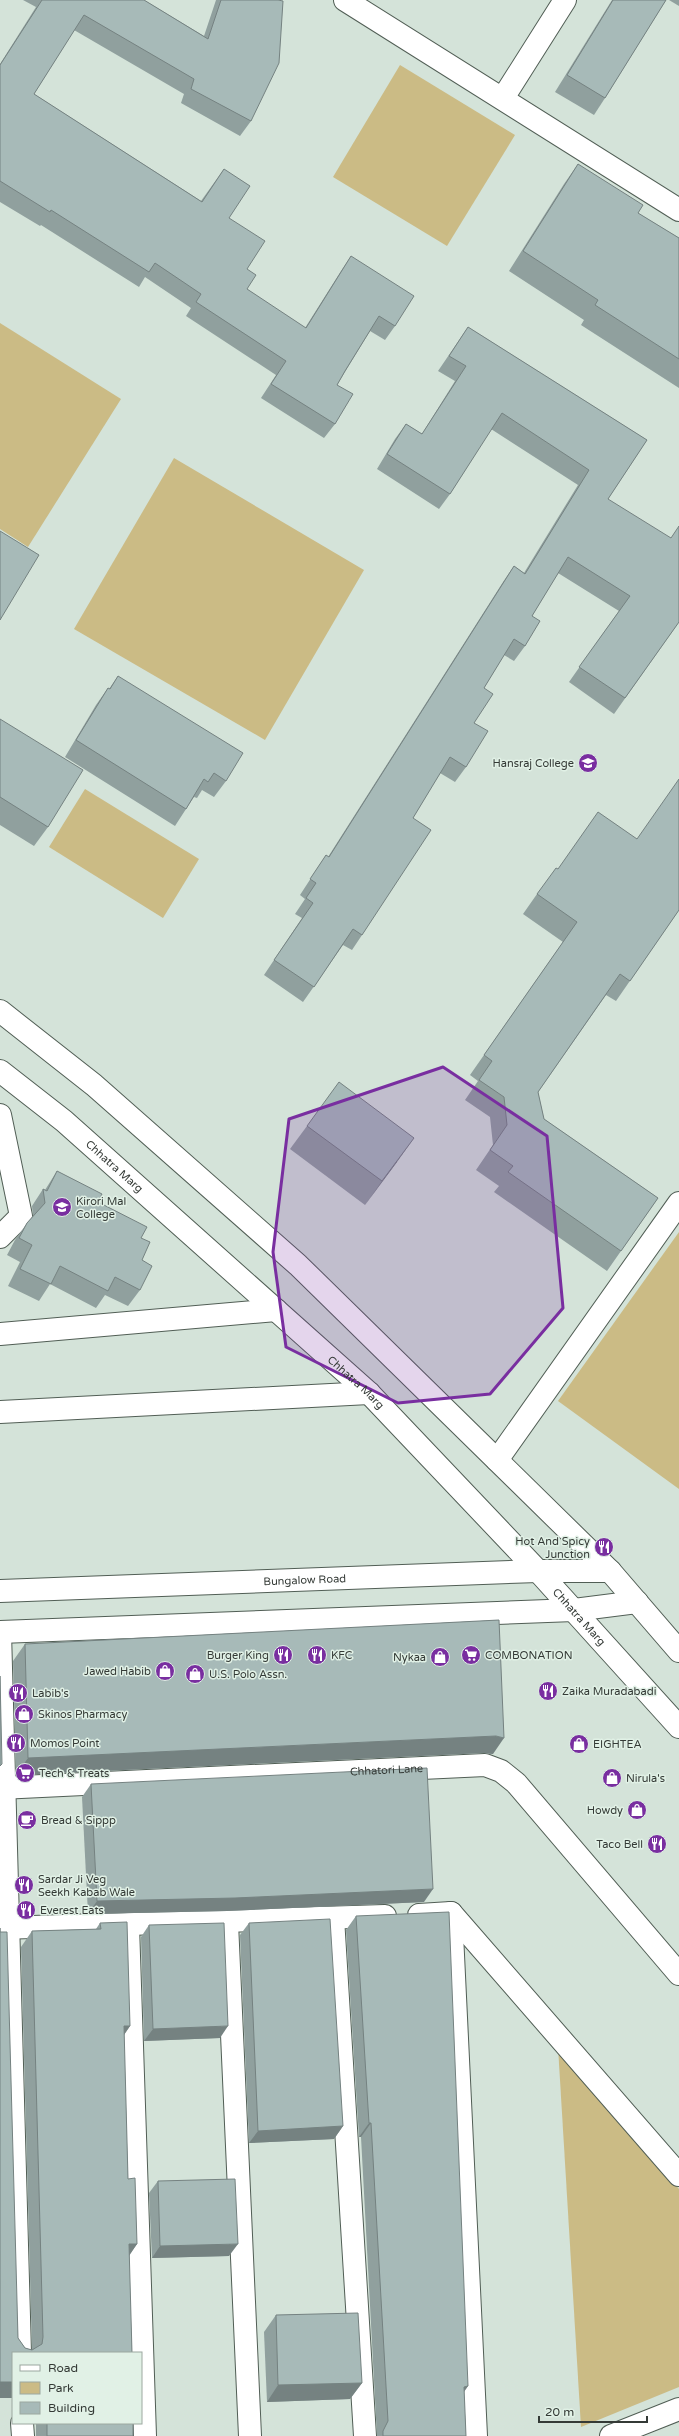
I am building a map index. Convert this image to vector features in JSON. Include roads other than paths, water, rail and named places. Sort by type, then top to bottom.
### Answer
[{"type":"street","points":[[345,0],[679,210]]},
{"type":"street","points":[[503,98],[565,0]]},
{"type":"street","points":[[0,1011],[94,1085],[298,1265],[610,1571],[679,1651]]},
{"type":"street","name":"Chhatra Marg","points":[[0,1071],[64,1121],[369,1393],[538,1571],[679,1727]]},
{"type":"street","points":[[0,1115],[22,1216],[0,1237]]},
{"type":"street","points":[[497,1460],[679,1203]]},
{"type":"street","points":[[0,1334],[276,1310]]},
{"type":"street","points":[[0,1412],[369,1393]]},
{"type":"street","name":"Bungalow Road","points":[[0,1591],[538,1571],[610,1571]]},
{"type":"street","points":[[20,2352],[4,1928],[0,1632],[574,1610],[637,1602]]},
{"type":"street","name":"Chhatori Lane","points":[[3,1788],[485,1765],[501,1771],[516,1783],[679,1974]]},
{"type":"street","points":[[4,1928],[227,1923],[451,1913]]},
{"type":"street","points":[[451,1913],[679,2175]]},
{"type":"street","points":[[451,1913],[476,2436]]},
{"type":"street","points":[[333,1918],[365,2436]]},
{"type":"street","points":[[227,1923],[250,2436]]},
{"type":"street","points":[[128,1926],[141,2352]]},
{"type":"street","points":[[142,2372],[144,2436]]},
{"type":"street","points":[[611,2436],[679,2409]]},
{"type":"street","points":[[22,2424],[22,2436]]},
{"type":"place","name":"Hansraj College","points":[[588,763]]},
{"type":"place","name":"Kirori Mal College","points":[[62,1207]]},
{"type":"place","name":"Hot And Spicy Junction","points":[[604,1547]]},
{"type":"place","name":"Burger King","points":[[283,1655]]},
{"type":"place","name":"KFC","points":[[317,1655]]},
{"type":"place","name":"COMBONATION","points":[[471,1655]]},
{"type":"place","name":"Nykaa","points":[[440,1657]]},
{"type":"place","name":"Jawed Habib","points":[[165,1671]]},
{"type":"place","name":"U.S. Polo Assn.","points":[[195,1674]]},
{"type":"place","name":"Zaika Muradabadi","points":[[548,1691]]},
{"type":"place","name":"Labib's","points":[[18,1693]]},
{"type":"place","name":"Skinos Pharmacy","points":[[24,1714]]},
{"type":"place","name":"Momos Point","points":[[16,1743]]},
{"type":"place","name":"EIGHTEA","points":[[579,1744]]},
{"type":"place","name":"Tech & Treats","points":[[25,1773]]},
{"type":"place","name":"Nirula's","points":[[612,1778]]},
{"type":"place","name":"Howdy","points":[[637,1810]]},
{"type":"place","name":"Bread & Sippp","points":[[27,1820]]},
{"type":"place","name":"Taco Bell","points":[[657,1844]]},
{"type":"place","name":"Sardar Ji Veg Seekh Kabab Wale","points":[[24,1885]]},
{"type":"place","name":"Everest Eats","points":[[26,1910]]}]
